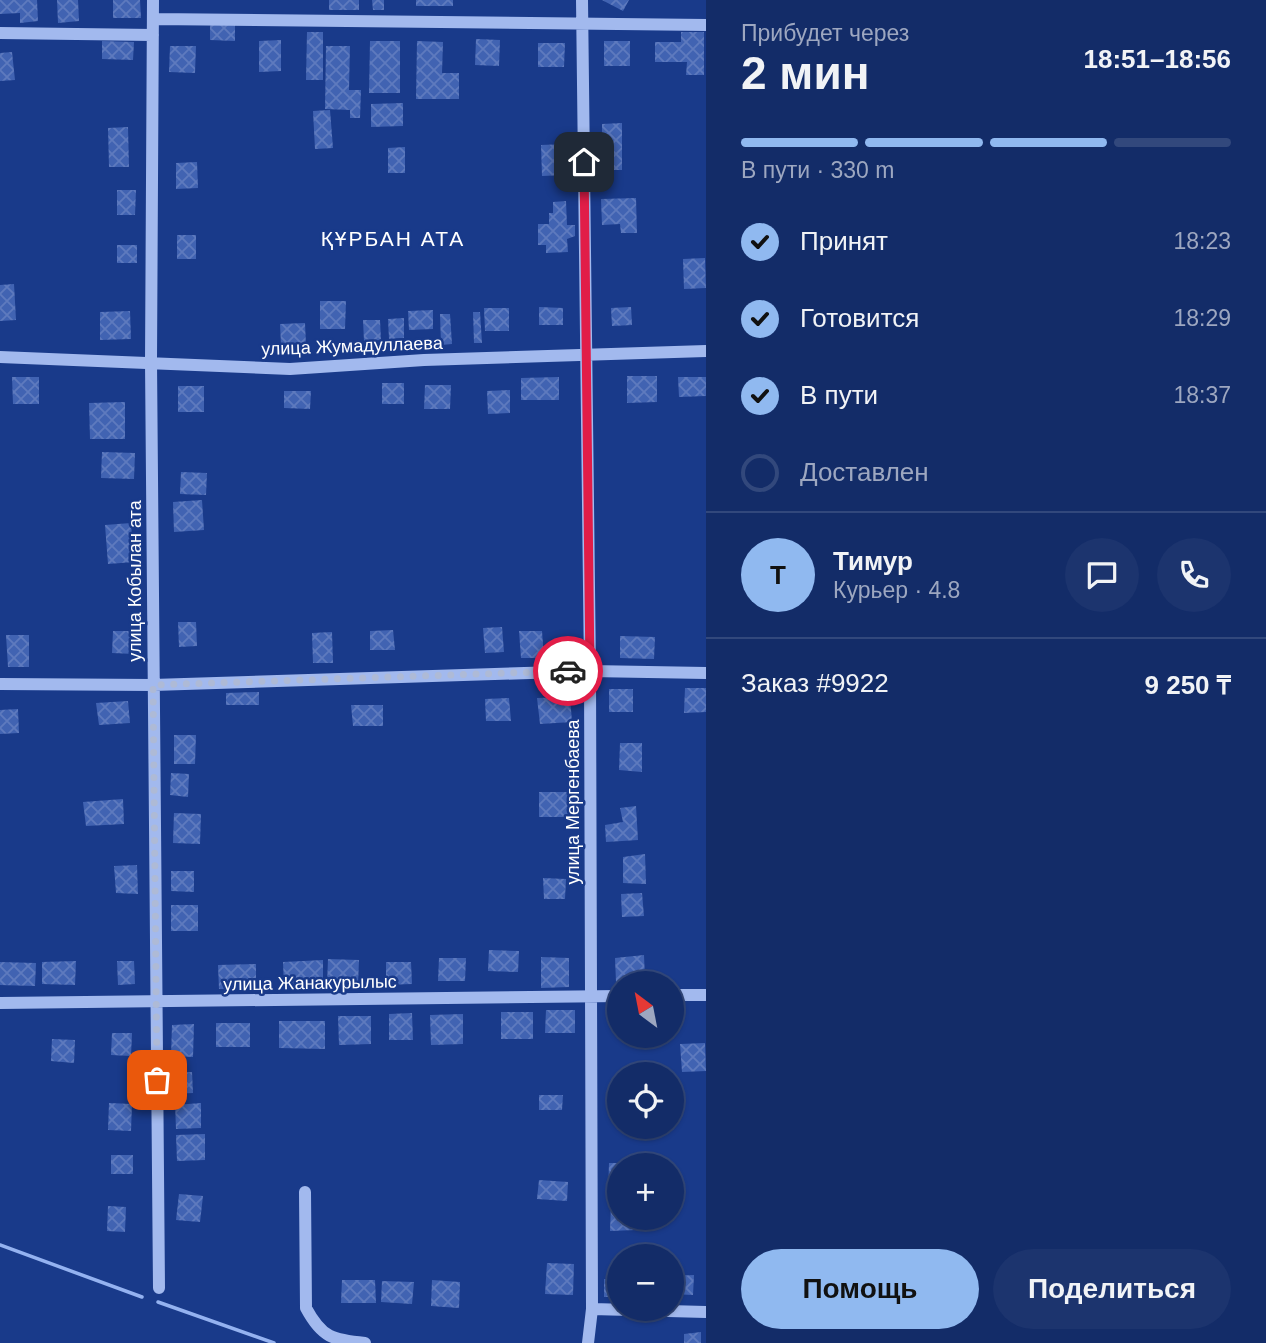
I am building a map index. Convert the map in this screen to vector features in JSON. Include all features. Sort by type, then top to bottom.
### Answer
[{"type":"street","name":"улица Кобылан ата","points":[[153,0],[151,362],[159,1288]]},
{"type":"street","name":"улица Мергенбаева","points":[[582,0],[592,996],[592,1309],[588,1343]]},
{"type":"street","points":[[153,19],[582,25],[706,24]]},
{"type":"street","points":[[0,33],[153,34]]},
{"type":"street","name":"улица Жумадуллаева","points":[[0,357],[290,369],[425,360],[706,351]]},
{"type":"street","points":[[0,684],[153,685],[590,671],[706,673]]},
{"type":"street","points":[[684,995],[706,995]]},
{"type":"street","name":"улица Жанакурылыс","points":[[0,1003],[607,996]]},
{"type":"street","points":[[305,1192],[306,1308],[315,1325],[333,1340],[365,1343]]},
{"type":"street","points":[[592,1309],[706,1312]]},
{"type":"building","points":[[0,0],[37,0],[38,21],[20,23],[20,13],[0,14]]},
{"type":"building","points":[[57,0],[78,0],[79,21],[58,23]]},
{"type":"building","points":[[113,0],[140,0],[141,18],[113,18]]},
{"type":"building","points":[[329,0],[359,0],[359,10],[329,10]]},
{"type":"building","points":[[372,0],[384,0],[384,10],[373,10]]},
{"type":"building","points":[[416,0],[453,0],[453,6],[416,6]]},
{"type":"building","points":[[602,0],[629,0],[623,11]]},
{"type":"building","points":[[210,24],[235,25],[235,41],[210,40]]},
{"type":"building","points":[[307,32],[323,32],[323,80],[306,80]]},
{"type":"building","points":[[681,32],[704,32],[704,75],[686,75],[687,62],[655,62],[655,42],[681,42]]},
{"type":"building","points":[[476,39],[500,40],[499,66],[475,65]]},
{"type":"building","points":[[281,40],[281,71],[259,72],[259,41]]},
{"type":"building","points":[[102,41],[134,42],[133,60],[102,59]]},
{"type":"building","points":[[370,41],[400,41],[400,93],[369,93]]},
{"type":"building","points":[[417,41],[443,42],[442,73],[459,73],[459,99],[416,99]]},
{"type":"building","points":[[604,41],[630,41],[630,66],[604,66]]},
{"type":"building","points":[[538,43],[565,43],[564,67],[538,67]]},
{"type":"building","points":[[170,46],[196,46],[195,73],[169,72]]},
{"type":"building","points":[[326,46],[350,46],[349,90],[361,90],[360,118],[350,118],[350,110],[325,109]]},
{"type":"building","points":[[12,52],[15,80],[0,81],[0,53]]},
{"type":"building","points":[[403,103],[403,126],[371,127],[371,104]]},
{"type":"building","points":[[330,110],[333,148],[315,149],[313,111]]},
{"type":"building","points":[[622,123],[622,170],[602,170],[602,124]]},
{"type":"building","points":[[128,127],[129,167],[109,167],[108,128]]},
{"type":"building","points":[[565,144],[566,175],[542,176],[541,145]]},
{"type":"building","points":[[405,147],[405,173],[388,173],[388,148]]},
{"type":"building","points":[[197,162],[198,188],[176,189],[176,163]]},
{"type":"building","points":[[117,190],[136,190],[135,215],[117,215]]},
{"type":"building","points":[[636,198],[637,233],[621,233],[620,224],[602,225],[601,199]]},
{"type":"building","points":[[566,201],[567,225],[575,225],[575,236],[567,239],[568,252],[546,253],[546,245],[538,245],[538,224],[549,224],[553,202]]},
{"type":"building","points":[[177,235],[196,235],[196,259],[177,259]]},
{"type":"building","points":[[117,245],[137,245],[137,263],[117,263]]},
{"type":"building","points":[[705,258],[706,288],[684,289],[683,259]]},
{"type":"building","points":[[14,284],[16,320],[0,321],[0,285]]},
{"type":"building","points":[[320,301],[346,301],[345,329],[320,329]]},
{"type":"building","points":[[539,307],[563,308],[563,325],[539,325]]},
{"type":"building","points":[[631,307],[632,325],[612,326],[611,308]]},
{"type":"building","points":[[484,308],[509,308],[509,331],[485,331]]},
{"type":"building","points":[[433,310],[433,329],[409,330],[408,311]]},
{"type":"building","points":[[130,311],[131,339],[100,340],[100,312]]},
{"type":"building","points":[[473,312],[480,312],[482,343],[474,343]]},
{"type":"building","points":[[440,314],[450,314],[452,344],[441,345]]},
{"type":"building","points":[[404,318],[404,338],[389,339],[388,319]]},
{"type":"building","points":[[363,320],[380,320],[381,340],[364,341]]},
{"type":"building","points":[[305,323],[306,345],[281,346],[280,324]]},
{"type":"building","points":[[627,376],[657,376],[657,402],[627,403]]},
{"type":"building","points":[[12,377],[39,377],[39,404],[13,404]]},
{"type":"building","points":[[559,377],[559,400],[521,400],[521,378]]},
{"type":"building","points":[[678,377],[706,377],[706,396],[679,397]]},
{"type":"building","points":[[382,383],[404,383],[404,404],[382,404]]},
{"type":"building","points":[[425,385],[451,385],[450,409],[424,409]]},
{"type":"building","points":[[178,386],[204,386],[204,412],[178,412]]},
{"type":"building","points":[[510,390],[510,413],[488,414],[487,391]]},
{"type":"building","points":[[284,391],[311,391],[310,409],[284,408]]},
{"type":"building","points":[[125,402],[125,439],[90,439],[89,403]]},
{"type":"building","points":[[102,452],[135,453],[134,479],[101,478]]},
{"type":"building","points":[[181,472],[207,473],[206,495],[180,494]]},
{"type":"building","points":[[202,500],[204,530],[174,532],[173,502]]},
{"type":"building","points":[[131,523],[134,562],[108,564],[105,525]]},
{"type":"building","points":[[178,622],[196,622],[197,646],[179,647]]},
{"type":"building","points":[[502,627],[504,652],[485,653],[483,628]]},
{"type":"building","points":[[393,630],[395,650],[370,650],[370,631]]},
{"type":"building","points":[[113,631],[135,631],[134,654],[112,653]]},
{"type":"building","points":[[519,631],[542,631],[544,658],[521,658]]},
{"type":"building","points":[[332,632],[333,663],[313,663],[312,633]]},
{"type":"building","points":[[6,635],[29,635],[29,667],[8,667]]},
{"type":"building","points":[[620,636],[655,637],[654,659],[620,658]]},
{"type":"building","points":[[685,688],[706,688],[706,712],[684,713]]},
{"type":"building","points":[[609,689],[633,689],[633,712],[609,712]]},
{"type":"building","points":[[259,692],[259,705],[226,705],[226,693]]},
{"type":"building","points":[[570,697],[572,722],[540,724],[537,698]]},
{"type":"building","points":[[509,698],[511,721],[486,721],[485,699]]},
{"type":"building","points":[[128,701],[130,723],[99,725],[96,703]]},
{"type":"building","points":[[351,705],[383,705],[383,726],[353,726]]},
{"type":"building","points":[[18,709],[19,733],[0,734],[0,710]]},
{"type":"building","points":[[174,735],[196,735],[195,764],[174,764]]},
{"type":"building","points":[[620,743],[642,743],[642,772],[619,770]]},
{"type":"building","points":[[171,773],[189,774],[188,797],[170,795]]},
{"type":"building","points":[[539,792],[569,792],[569,817],[539,817]]},
{"type":"building","points":[[123,799],[124,824],[86,826],[83,802]]},
{"type":"building","points":[[636,806],[638,840],[606,842],[605,825],[623,822],[620,808]]},
{"type":"building","points":[[174,813],[201,814],[200,844],[173,843]]},
{"type":"building","points":[[645,854],[646,884],[623,883],[623,857]]},
{"type":"building","points":[[137,865],[138,894],[116,893],[114,866]]},
{"type":"building","points":[[171,871],[194,871],[194,892],[171,891]]},
{"type":"building","points":[[543,878],[566,879],[565,899],[544,899]]},
{"type":"building","points":[[642,893],[644,916],[622,917],[621,894]]},
{"type":"building","points":[[171,905],[198,905],[198,931],[171,931]]},
{"type":"building","points":[[489,950],[519,951],[518,972],[488,971]]},
{"type":"building","points":[[644,955],[645,971],[616,971],[615,958]]},
{"type":"building","points":[[541,957],[569,958],[569,987],[541,988]]},
{"type":"building","points":[[439,958],[466,958],[465,981],[438,981]]},
{"type":"building","points":[[328,959],[359,960],[358,985],[327,985]]},
{"type":"building","points":[[323,960],[323,985],[284,987],[283,962]]},
{"type":"building","points":[[76,961],[75,985],[42,984],[42,962]]},
{"type":"building","points":[[117,961],[134,961],[135,984],[118,985]]},
{"type":"building","points":[[0,962],[36,963],[35,986],[0,985]]},
{"type":"building","points":[[386,962],[411,962],[412,984],[386,985]]},
{"type":"building","points":[[256,964],[256,989],[219,989],[218,965]]},
{"type":"building","points":[[546,1010],[575,1010],[575,1033],[545,1033]]},
{"type":"building","points":[[501,1012],[533,1012],[533,1039],[501,1039]]},
{"type":"building","points":[[412,1013],[413,1040],[389,1040],[389,1014]]},
{"type":"building","points":[[463,1014],[463,1044],[431,1045],[430,1015]]},
{"type":"building","points":[[338,1016],[371,1016],[371,1044],[339,1045]]},
{"type":"building","points":[[279,1021],[325,1021],[325,1049],[279,1048]]},
{"type":"building","points":[[216,1023],[250,1023],[250,1047],[216,1047]]},
{"type":"building","points":[[194,1024],[193,1057],[171,1056],[172,1025]]},
{"type":"building","points":[[112,1033],[132,1033],[131,1056],[111,1055]]},
{"type":"building","points":[[52,1039],[75,1040],[74,1063],[51,1061]]},
{"type":"building","points":[[705,1043],[706,1071],[684,1072],[680,1048],[684,1048],[684,1044]]},
{"type":"building","points":[[192,1072],[193,1093],[171,1094],[170,1073]]},
{"type":"building","points":[[539,1095],[563,1095],[562,1110],[539,1110]]},
{"type":"building","points":[[109,1103],[132,1104],[131,1131],[108,1130]]},
{"type":"building","points":[[201,1103],[201,1128],[176,1129],[175,1105]]},
{"type":"building","points":[[205,1134],[205,1160],[177,1161],[176,1135]]},
{"type":"building","points":[[111,1155],[133,1155],[133,1174],[111,1174]]},
{"type":"building","points":[[539,1180],[568,1182],[567,1201],[537,1199]]},
{"type":"building","points":[[179,1194],[203,1196],[200,1222],[176,1220]]},
{"type":"building","points":[[108,1206],[126,1207],[125,1232],[107,1231]]},
{"type":"building","points":[[547,1263],[574,1264],[573,1295],[545,1294]]},
{"type":"building","points":[[684,1275],[694,1275],[693,1295],[684,1295]]},
{"type":"building","points":[[604,1279],[607,1279],[607,1297],[604,1297]]},
{"type":"building","points":[[342,1280],[375,1280],[376,1303],[341,1303]]},
{"type":"building","points":[[432,1280],[460,1282],[459,1308],[431,1306]]},
{"type":"building","points":[[382,1281],[414,1282],[412,1304],[381,1302]]},
{"type":"building","points":[[701,1332],[701,1343],[684,1343],[684,1334]]},
{"type":"waterway","points":[[0,1245],[142,1297]]},
{"type":"waterway","points":[[158,1302],[274,1343]]},
{"type":"way so far","points":[[157,1080],[153,685],[568,671]]},
{"type":"district","name":"ҚҰРБАН АТА","points":[[393,238]]},
{"type":"route","points":[[568,671],[590,671],[584,162]]}]
